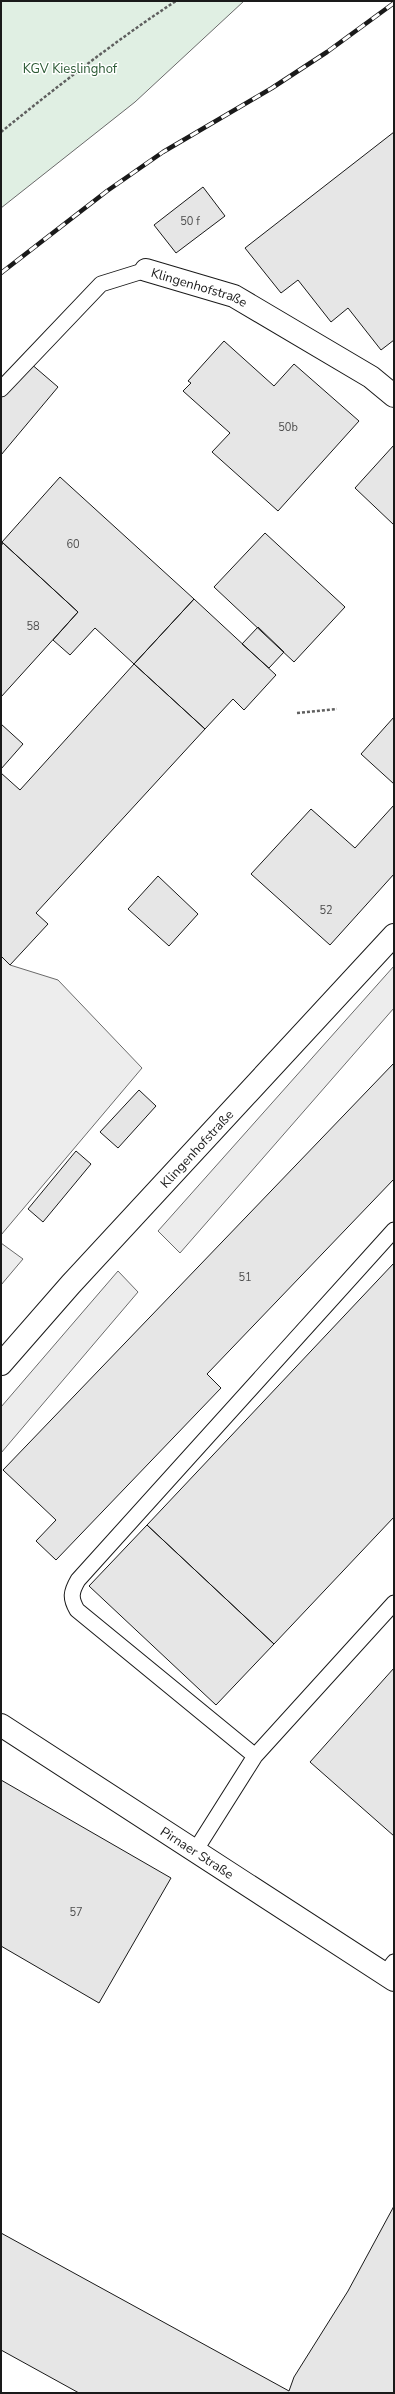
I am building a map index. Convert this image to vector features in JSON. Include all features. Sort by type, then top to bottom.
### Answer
[{"type":"street","name":"Klingenhofstraße","points":[[146,270],[234,296],[371,378],[394,396]]},
{"type":"street","name":"Klingenhofstraße","points":[[1,1364],[143,1206],[394,935]]},
{"type":"street","name":"Pirnaer Straße","points":[[1,1725],[195,1851],[391,1972]]},
{"type":"lane","name":"Klingenhofstraße","points":[[1,389],[101,284],[146,270]]},
{"type":"lane","points":[[255,1756],[77,1610],[71,1597],[72,1590],[78,1580],[394,1230]]},
{"type":"lane","points":[[195,1851],[255,1756],[394,1603]]},
{"type":"path","points":[[1,132],[99,55],[176,1]]},
{"type":"path","points":[[297,713],[337,709]]},
{"type":"green space","name":"KGV Kieslinghof","points":[[1,1],[244,1],[135,102],[1,208]]},
{"type":"shaded area","points":[[1,956],[10,965],[58,980],[142,1068],[1,1235]]},
{"type":"shaded area","points":[[394,966],[394,1008],[180,1253],[158,1231]]},
{"type":"shaded area","points":[[1,1243],[23,1259],[1,1285]]},
{"type":"shaded area","points":[[118,1271],[138,1292],[1,1453],[1,1407]]},
{"type":"building","points":[[394,132],[394,340],[381,350],[348,308],[331,322],[298,280],[281,293],[245,248]]},
{"type":"building","points":[[203,187],[225,216],[176,253],[154,225]]},
{"type":"building","points":[[224,341],[274,386],[294,364],[359,421],[278,511],[212,452],[230,433],[183,391],[191,383],[188,381]]},
{"type":"building","points":[[30,363],[58,387],[1,455],[1,397]]},
{"type":"building","points":[[394,445],[394,525],[355,488]]},
{"type":"building","points":[[60,477],[194,599],[134,664],[95,628],[70,655],[53,640],[78,612],[2,542]]},
{"type":"building","points":[[265,533],[345,607],[294,662],[214,587]]},
{"type":"building","points":[[3,543],[78,612],[1,697],[1,546]]},
{"type":"building","points":[[194,599],[276,675],[244,710],[233,699],[205,729],[134,664]]},
{"type":"building","points":[[258,627],[284,652],[269,668],[242,644]]},
{"type":"building","points":[[134,664],[205,729],[36,913],[48,924],[10,965],[1,956],[1,773],[20,790]]},
{"type":"building","points":[[394,717],[394,784],[361,754]]},
{"type":"building","points":[[1,724],[23,744],[1,769]]},
{"type":"building","points":[[394,805],[394,874],[330,945],[251,874],[311,809],[355,848]]},
{"type":"building","points":[[158,876],[198,914],[169,946],[128,909]]},
{"type":"building","points":[[394,1063],[394,1179],[207,1374],[221,1388],[56,1560],[36,1541],[56,1520],[3,1470]]},
{"type":"building","points":[[139,1090],[156,1106],[118,1148],[100,1132]]},
{"type":"building","points":[[76,1151],[91,1164],[43,1222],[28,1209]]},
{"type":"building","points":[[394,1263],[394,1517],[274,1644],[147,1525]]},
{"type":"building","points":[[147,1525],[274,1644],[216,1705],[89,1586]]},
{"type":"building","points":[[394,1668],[394,1836],[310,1762]]},
{"type":"building","points":[[1,1780],[171,1878],[99,2003],[1,1946]]},
{"type":"building","points":[[394,2206],[394,2393],[79,2393],[1,2350],[1,2233],[289,2391],[294,2377],[348,2291]]},
{"type":"railway","points":[[1,273],[107,191],[163,152],[272,88],[327,52],[394,3]]}]
